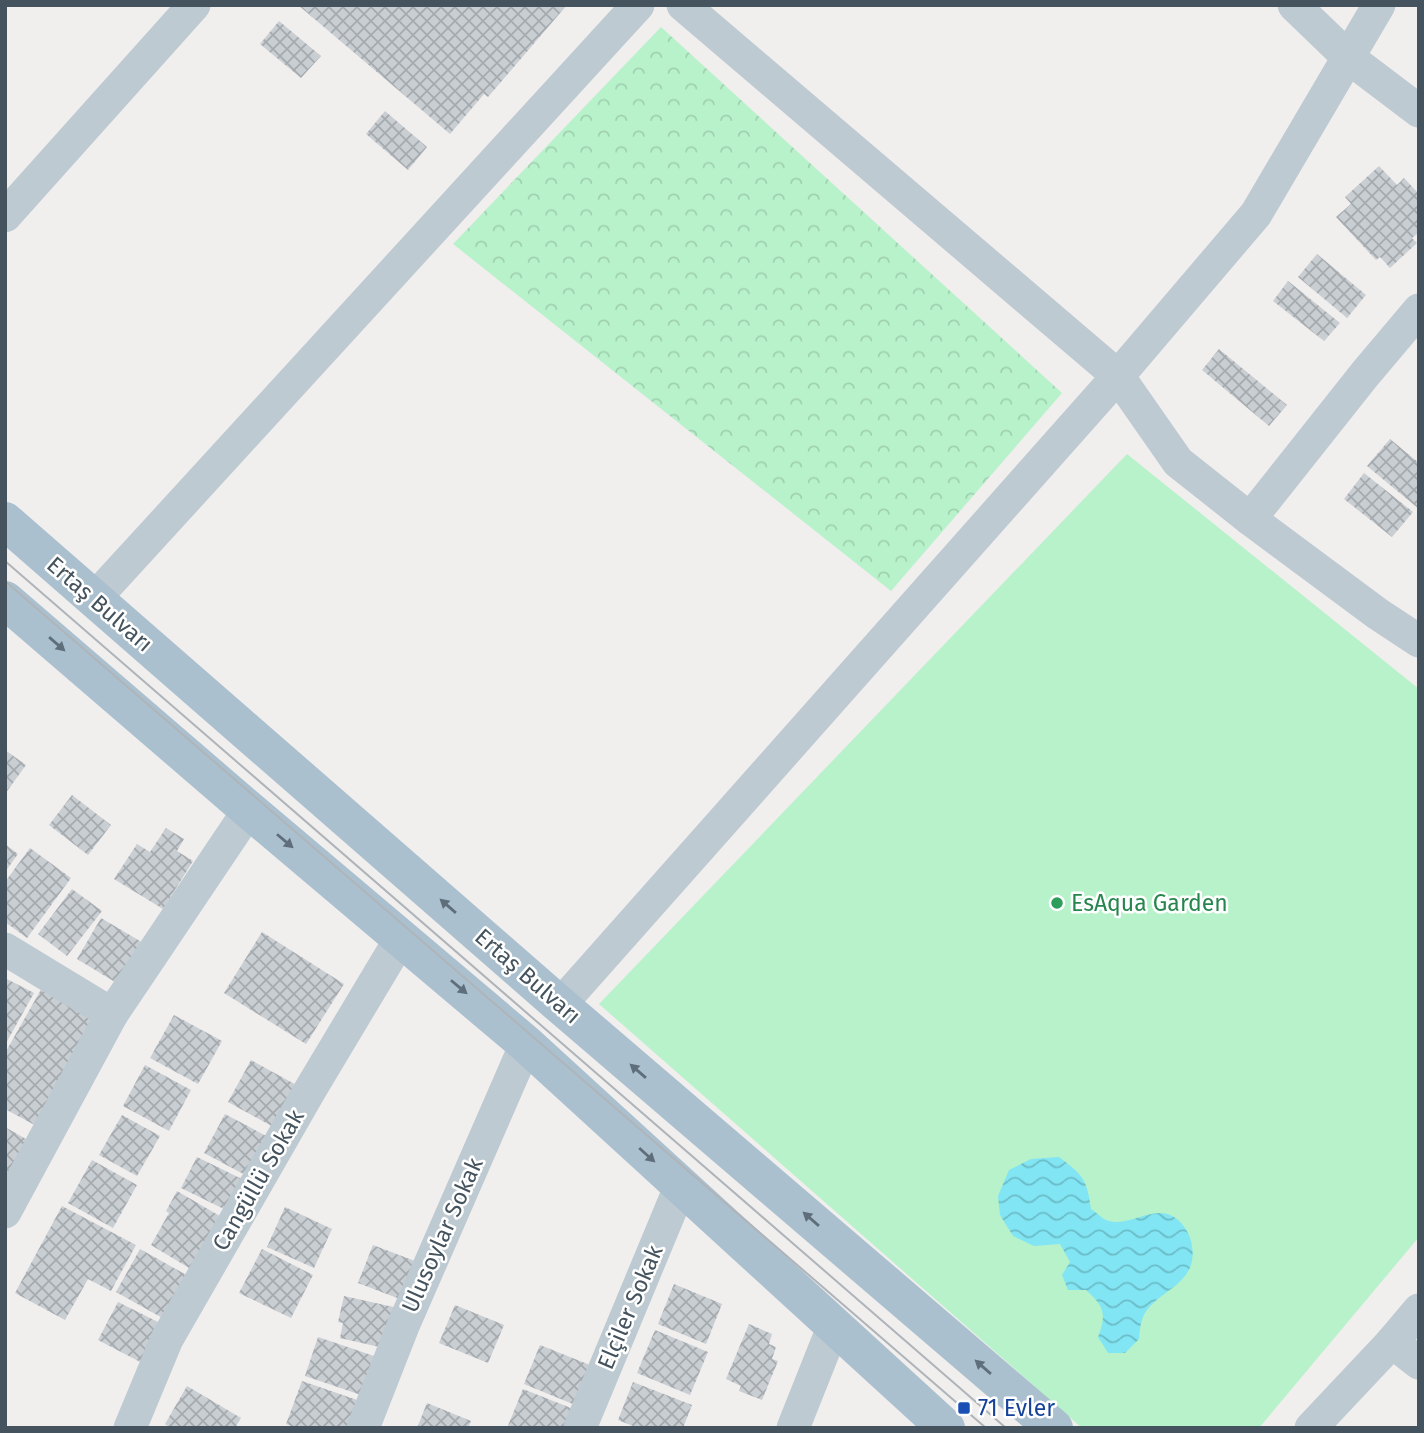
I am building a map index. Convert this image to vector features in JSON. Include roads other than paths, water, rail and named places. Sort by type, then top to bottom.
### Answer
[{"type":"main road","name":"Ertaş Bulvarı","points":[[5,521],[560,1005],[1054,1428]]},
{"type":"main road","points":[[5,600],[526,1044],[946,1428]]},
{"type":"street","points":[[5,216],[194,5]]},
{"type":"street","points":[[94,598],[638,5]]},
{"type":"street","points":[[683,5],[1118,376],[1178,462],[1377,614],[1419,641]]},
{"type":"street","points":[[1294,5],[1349,58],[1419,111]]},
{"type":"street","points":[[560,1005],[1118,376],[1256,214],[1380,5]]},
{"type":"street","points":[[1250,519],[1419,310]]},
{"type":"street","points":[[5,1212],[112,1014],[249,810]]},
{"type":"street","name":"Cangüllü Sokak","points":[[130,1428],[167,1339],[310,1090],[401,939]]},
{"type":"street","points":[[5,949],[112,1014]]},
{"type":"street","name":"Ulusoylar Sokak","points":[[363,1428],[402,1326],[526,1044]]},
{"type":"street","name":"Elçiler Sokak","points":[[580,1428],[681,1185]]},
{"type":"street","points":[[1311,1428],[1419,1310]]},
{"type":"street","points":[[793,1428],[834,1325]]},
{"type":"street","points":[[1392,1342],[1419,1363]]},
{"type":"water","points":[[1059,1157],[1082,1178],[1088,1191],[1091,1209],[1104,1219],[1118,1222],[1152,1214],[1169,1214],[1180,1222],[1190,1239],[1192,1259],[1184,1278],[1145,1313],[1139,1339],[1125,1353],[1108,1353],[1098,1337],[1103,1316],[1100,1306],[1092,1296],[1086,1290],[1068,1290],[1062,1275],[1070,1262],[1060,1244],[1034,1246],[1013,1236],[1000,1215],[998,1196],[1009,1170],[1031,1159]]},
{"type":"tram line","points":[[5,561],[1006,1428]]},
{"type":"tram line","points":[[5,581],[986,1428]]},
{"type":"place","name":"EsAqua Garden","points":[[1057,903]]},
{"type":"place","name":"71 Evler","points":[[964,1408]]}]
